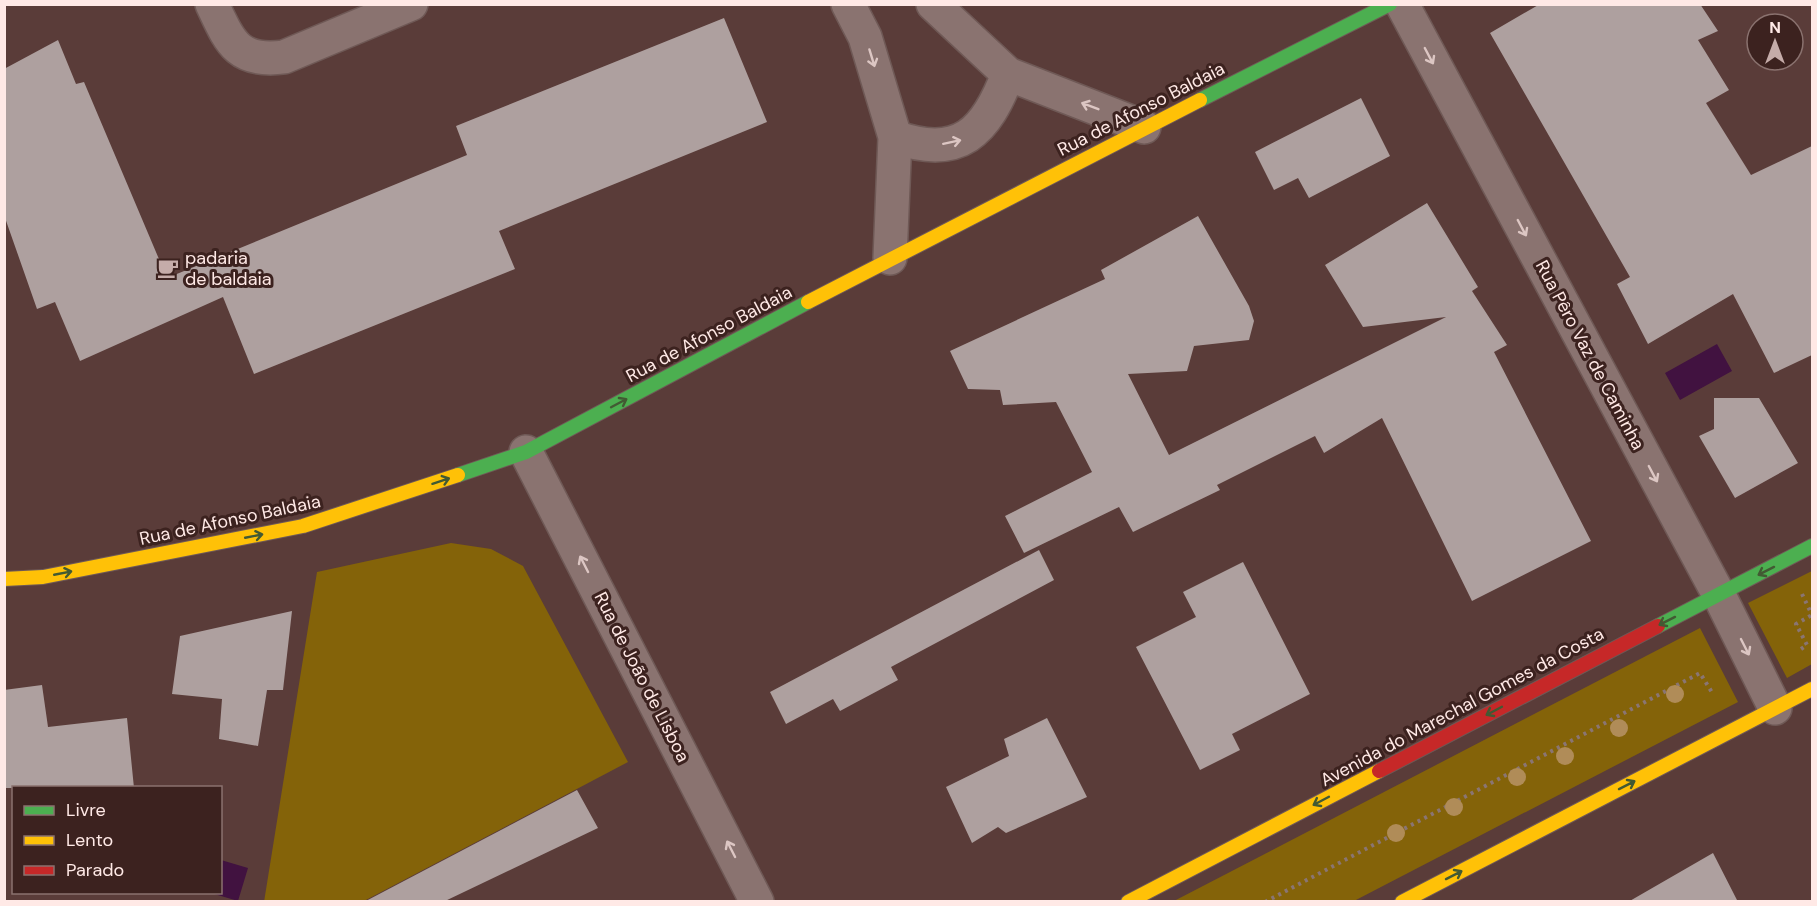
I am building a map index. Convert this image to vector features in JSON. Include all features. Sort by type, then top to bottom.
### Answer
[{"type":"street","points":[[212,4],[231,44],[246,54],[271,59],[284,57],[411,4]]},
{"type":"street","points":[[848,4],[865,37],[895,137],[890,258]]},
{"type":"street","points":[[933,4],[1008,74],[1144,127]]},
{"type":"street","name":"Rua de Afonso Baldaia","points":[[4,579],[43,577],[303,526],[526,452],[890,258],[1390,4]]},
{"type":"street","name":"Rua Pêro Vaz de Caminha","points":[[1402,4],[1719,595],[1775,708]]},
{"type":"street","points":[[895,137],[928,146],[965,139],[994,110],[1008,74]]},
{"type":"street","name":"Rua de João de Lisboa","points":[[526,452],[757,902]]},
{"type":"street","name":"Avenida do Marechal Gomes da Costa","points":[[1128,902],[1812,546]]},
{"type":"street","points":[[1402,902],[1812,689]]},
{"type":"path","points":[[1797,651],[1807,645],[1796,624],[1812,615]]},
{"type":"path","points":[[1265,902],[1700,673],[1712,695],[1721,690]]},
{"type":"shaded area","points":[[1717,344],[1732,371],[1680,400],[1665,373]]},
{"type":"shaded area","points":[[451,543],[491,549],[523,566],[628,762],[364,901],[264,902],[317,572]]},
{"type":"shaded area","points":[[1812,571],[1812,664],[1787,678],[1748,603]]},
{"type":"shaded area","points":[[1700,628],[1738,702],[1354,901],[1174,901]]},
{"type":"shaded area","points":[[222,860],[248,868],[238,901],[214,894],[222,894]]},
{"type":"building","points":[[1540,4],[1700,4],[1718,31],[1698,40],[1729,90],[1706,103],[1751,175],[1812,146],[1812,355],[1774,373],[1733,294],[1648,344],[1617,284],[1630,277],[1490,33]]},
{"type":"building","points":[[724,18],[767,122],[499,231],[515,269],[254,374],[223,297],[80,361],[55,302],[37,309],[4,215],[4,69],[58,40],[76,84],[84,82],[167,278],[467,155],[456,126]]},
{"type":"building","points":[[1361,98],[1390,156],[1309,198],[1298,178],[1274,190],[1255,152]]},
{"type":"building","points":[[1427,203],[1478,287],[1472,291],[1507,345],[1494,352],[1591,541],[1472,601],[1382,418],[1324,453],[1315,436],[1217,485],[1220,490],[1133,532],[1119,507],[1024,553],[1005,516],[1092,472],[1056,402],[1003,405],[1000,390],[968,389],[950,351],[1105,279],[1101,270],[1198,216],[1249,306],[1254,321],[1249,340],[1194,346],[1187,371],[1128,374],[1169,455],[1446,317],[1363,327],[1325,265]]},
{"type":"building","points":[[1714,398],[1759,398],[1798,463],[1735,498],[1699,436],[1714,429]]},
{"type":"building","points":[[1039,550],[1054,580],[891,667],[898,680],[840,711],[833,699],[786,724],[770,692]]},
{"type":"building","points":[[1243,562],[1310,694],[1232,734],[1240,750],[1200,770],[1136,647],[1196,617],[1183,592]]},
{"type":"building","points":[[292,611],[283,690],[267,690],[258,746],[219,739],[222,699],[172,694],[180,636]]},
{"type":"building","points":[[42,685],[48,727],[127,718],[134,786],[12,786],[12,788],[4,788],[4,690]]},
{"type":"building","points":[[1047,718],[1087,797],[1006,833],[998,827],[972,843],[946,787],[1009,756],[1004,739]]},
{"type":"building","points":[[577,790],[598,828],[443,902],[364,902]]},
{"type":"building","points":[[1713,853],[1738,902],[1628,902]]},
{"type":"traffic: fast","points":[[1200,100],[1390,4]]},
{"type":"traffic: fast","points":[[458,475],[526,452],[808,302]]},
{"type":"traffic: fast","points":[[1658,626],[1812,546]]},
{"type":"traffic: slow","points":[[808,302],[1200,100]]},
{"type":"traffic: slow","points":[[4,579],[43,577],[303,526],[458,475]]},
{"type":"traffic: slow","points":[[1402,902],[1812,689]]},
{"type":"traffic: slow","points":[[1128,902],[1379,771]]},
{"type":"traffic: jam","points":[[1379,771],[1658,626]]},
{"type":"place","name":"padaria de baldaia","points":[[168,268]]}]
